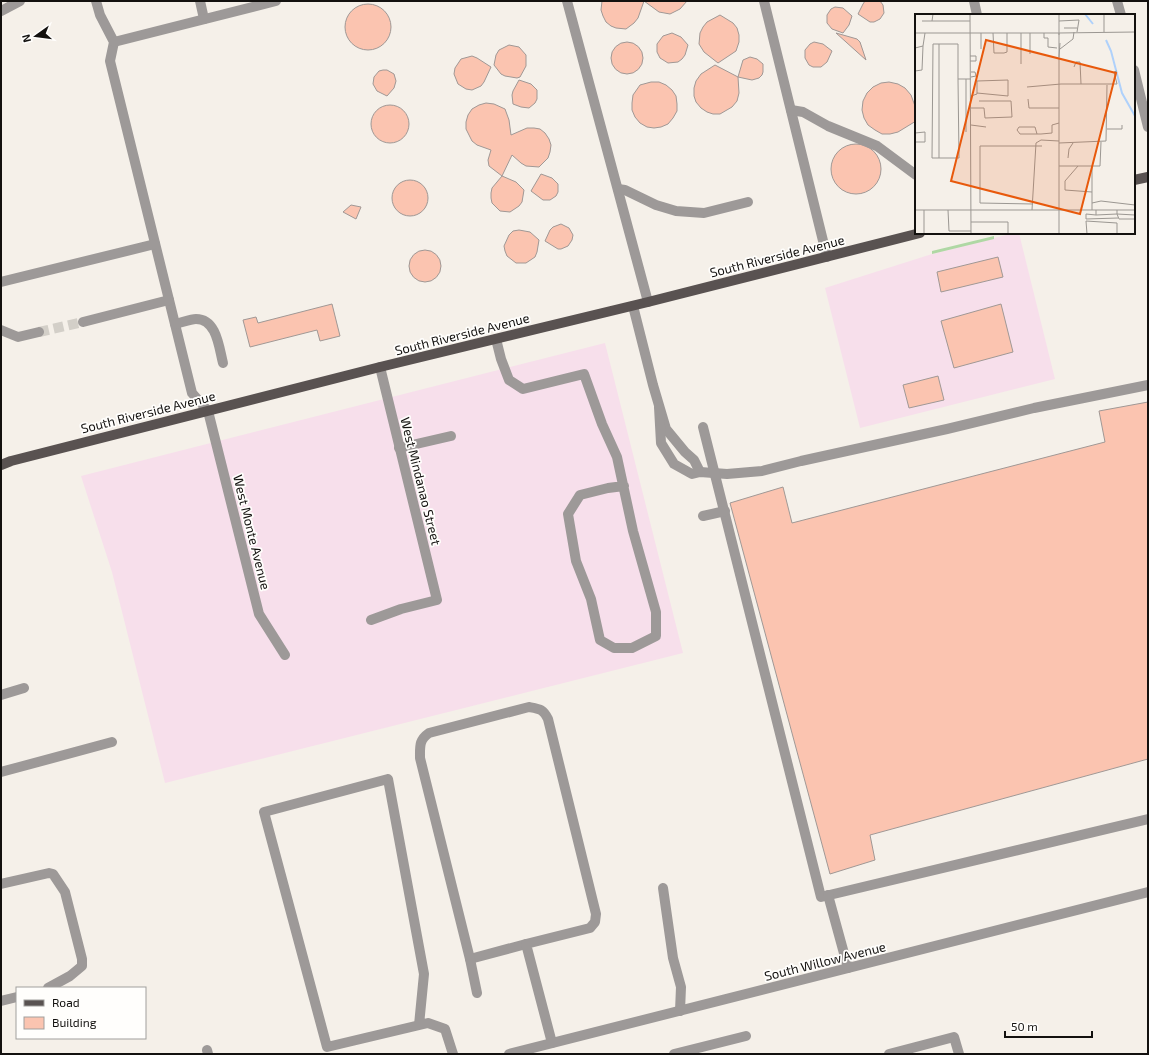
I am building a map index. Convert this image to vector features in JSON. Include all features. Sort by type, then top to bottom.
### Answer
[{"type":"main road","points":[[1135,180],[1148,176]]},
{"type":"main road","name":"South Riverside Avenue","points":[[1,465],[6,461],[208,410],[633,306],[916,234]]},
{"type":"street","points":[[1,11],[20,1]]},
{"type":"street","points":[[96,1],[100,15],[114,42],[110,61],[192,393],[208,410]]},
{"type":"street","points":[[200,1],[204,19]]},
{"type":"street","points":[[114,42],[276,1]]},
{"type":"street","points":[[567,1],[648,302]]},
{"type":"street","points":[[764,1],[827,257]]},
{"type":"street","points":[[974,1],[977,14]]},
{"type":"street","points":[[1117,1],[1120,14]]},
{"type":"street","points":[[1135,74],[1148,127]]},
{"type":"street","points":[[791,110],[803,112],[828,126],[877,146],[915,174]]},
{"type":"street","points":[[618,189],[626,190],[656,205],[676,211],[704,213],[748,202]]},
{"type":"street","points":[[1,282],[155,244]]},
{"type":"street","points":[[82,322],[169,300]]},
{"type":"street","points":[[633,306],[666,429],[685,452],[694,460],[700,472]]},
{"type":"street","points":[[175,324],[197,319],[209,324],[214,331],[223,363]]},
{"type":"street","points":[[1,330],[18,337],[39,332]]},
{"type":"street","points":[[496,339],[501,359],[509,380],[523,389],[584,374],[602,424],[617,457],[624,486],[633,531],[656,612],[656,636],[632,648],[614,648],[600,640],[591,599],[576,562],[568,514],[580,495],[608,488],[624,486]]},
{"type":"street","name":"West Mindanao Street","points":[[371,620],[401,609],[437,600],[380,367]]},
{"type":"street","points":[[659,407],[661,443],[674,464],[692,474],[700,472],[716,474],[746,473],[762,471],[808,459],[947,429],[1034,408],[1148,386]]},
{"type":"street","name":"West Monte Avenue","points":[[208,410],[259,614],[285,655]]},
{"type":"street","points":[[703,427],[821,896],[1148,818]]},
{"type":"street","points":[[399,448],[451,436]]},
{"type":"street","points":[[703,516],[725,510]]},
{"type":"street","points":[[1,695],[24,688]]},
{"type":"street","points":[[470,959],[590,928],[595,922],[596,914],[548,720],[545,712],[539,709],[529,707],[429,732],[422,738],[420,746],[420,758],[470,959],[477,993]]},
{"type":"street","points":[[1,772],[112,742]]},
{"type":"street","points":[[419,1025],[424,974],[388,779],[264,812],[327,1046],[428,1023],[445,1029],[453,1054]]},
{"type":"street","points":[[1,884],[49,872],[56,877],[65,892],[82,959],[82,966],[70,976],[50,987]]},
{"type":"street","points":[[664,888],[673,958],[681,987],[680,1011]]},
{"type":"street","name":"South Willow Avenue","points":[[509,1054],[1148,892]]},
{"type":"street","points":[[828,895],[848,968]]},
{"type":"street","points":[[526,944],[552,1043]]},
{"type":"street","points":[[1,1001],[16,997]]},
{"type":"street","points":[[674,1054],[746,1036]]},
{"type":"street","points":[[889,1054],[954,1037],[958,1054]]},
{"type":"shaded area","points":[[1010,234],[1019,234],[1055,379],[860,428],[825,288],[932,254]]},
{"type":"shaded area","points":[[605,343],[683,653],[165,783],[112,572],[81,476]]},
{"type":"green space","points":[[994,236],[994,239],[932,254],[932,251]]},
{"type":"building","points":[[602,1],[644,1],[638,18],[626,29],[616,28],[606,22],[601,10]]},
{"type":"building","points":[[644,1],[687,1],[680,9],[670,14],[659,12]]},
{"type":"building","points":[[865,1],[880,1],[883,5],[884,13],[880,19],[870,22],[858,14]]},
{"type":"building","points":[[363,4],[373,4],[381,8],[387,14],[391,22],[391,32],[387,40],[381,46],[373,50],[363,50],[355,46],[349,40],[345,32],[345,22],[349,14],[355,8]]},
{"type":"building","points":[[835,7],[843,8],[852,16],[849,25],[843,33],[832,29],[827,23],[827,15],[831,9]]},
{"type":"building","points":[[720,15],[733,23],[737,28],[739,42],[736,51],[718,63],[704,52],[699,44],[700,33],[703,27],[707,22]]},
{"type":"building","points":[[672,33],[681,37],[688,45],[682,59],[678,62],[668,63],[660,58],[657,52],[657,44],[663,36]]},
{"type":"building","points":[[836,33],[857,39],[860,42],[866,60]]},
{"type":"building","points":[[630,42],[636,44],[641,49],[643,58],[641,67],[636,72],[624,74],[618,72],[613,67],[611,55],[613,49],[618,44]]},
{"type":"building","points":[[814,42],[823,44],[832,51],[827,62],[821,67],[813,67],[809,65],[805,58],[805,50]]},
{"type":"building","points":[[509,45],[519,47],[526,55],[526,66],[520,77],[517,78],[501,74],[494,65],[496,55],[499,50]]},
{"type":"building","points":[[472,56],[491,67],[481,86],[472,90],[466,89],[458,84],[454,74],[455,68],[461,59]]},
{"type":"building","points":[[750,57],[757,59],[763,64],[762,75],[759,78],[752,80],[738,77],[743,60]]},
{"type":"building","points":[[715,65],[738,77],[739,93],[737,101],[732,107],[720,114],[713,114],[701,108],[696,102],[694,96],[696,81],[701,74]]},
{"type":"building","points":[[387,70],[394,74],[396,81],[394,88],[387,96],[377,91],[373,84],[374,77],[379,71]]},
{"type":"building","points":[[519,80],[531,84],[537,90],[537,99],[529,108],[513,104],[513,91]]},
{"type":"building","points":[[651,82],[659,82],[672,90],[676,96],[677,104],[677,111],[668,124],[654,128],[647,127],[640,123],[632,110],[633,95],[640,85]]},
{"type":"building","points":[[889,82],[898,84],[905,88],[911,95],[915,106],[915,122],[898,132],[882,134],[868,125],[864,118],[862,110],[863,101],[867,93],[873,87],[881,83]]},
{"type":"building","points":[[486,103],[494,104],[505,109],[509,120],[511,135],[527,128],[540,129],[545,133],[551,145],[550,152],[548,158],[539,167],[526,166],[512,155],[502,176],[489,166],[488,160],[491,150],[477,145],[472,141],[466,129],[468,115],[472,109]]},
{"type":"building","points":[[386,105],[394,105],[401,108],[406,113],[409,124],[406,135],[401,140],[394,143],[386,143],[379,140],[374,135],[371,128],[371,120],[374,113],[379,108]]},
{"type":"building","points":[[856,144],[865,146],[876,155],[881,169],[879,178],[870,189],[856,194],[847,192],[836,183],[831,169],[833,160],[842,149]]},
{"type":"building","points":[[541,174],[552,178],[558,184],[558,192],[556,196],[550,200],[543,200],[531,191]]},
{"type":"building","points":[[502,176],[516,182],[524,190],[522,202],[510,212],[500,211],[492,203],[492,188]]},
{"type":"building","points":[[414,180],[423,185],[427,191],[427,205],[423,211],[414,216],[406,216],[397,211],[393,205],[392,194],[397,185],[403,181]]},
{"type":"building","points":[[351,205],[361,207],[356,219],[343,212]]},
{"type":"building","points":[[561,224],[569,228],[573,235],[568,246],[558,249],[545,241],[550,230]]},
{"type":"building","points":[[519,230],[530,232],[539,240],[535,257],[526,263],[516,263],[507,256],[505,251],[504,246],[509,235],[513,231]]},
{"type":"building","points":[[425,250],[436,255],[441,266],[436,277],[425,282],[414,277],[409,266],[414,255]]},
{"type":"building","points":[[998,257],[1003,277],[941,292],[937,272]]},
{"type":"building","points":[[332,304],[340,336],[320,341],[317,330],[250,347],[243,320],[256,317],[258,323]]},
{"type":"building","points":[[1001,304],[1013,352],[954,368],[941,321]]},
{"type":"building","points":[[938,376],[944,400],[909,408],[903,385]]},
{"type":"building","points":[[1148,402],[1148,759],[870,835],[875,860],[830,874],[730,503],[783,487],[792,523],[1105,442],[1099,411]]},
{"type":"tunnel","points":[[39,332],[83,322]]}]
